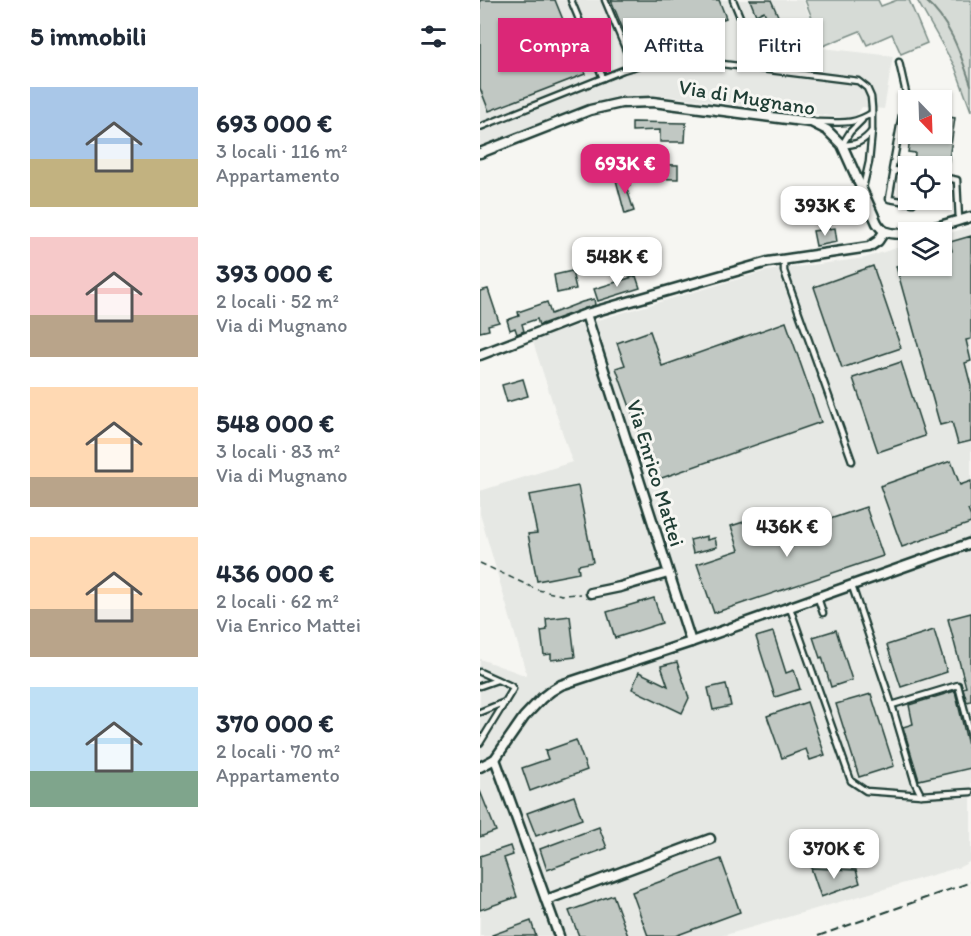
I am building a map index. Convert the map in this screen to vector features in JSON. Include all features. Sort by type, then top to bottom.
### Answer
[{"type":"street","name":"Via di Mugnano","points":[[480,153],[590,110],[621,103],[653,102],[811,122],[827,130],[842,145],[877,223],[884,232]]},
{"type":"street","points":[[480,354],[586,314],[768,262],[869,247],[878,241],[884,232],[895,234],[919,231],[971,217]]},
{"type":"street","name":"Via Enrico Mattei","points":[[586,314],[691,642]]},
{"type":"street","points":[[480,767],[495,759],[524,717],[550,691],[561,685],[790,608],[971,543]]},
{"type":"street","points":[[591,593],[668,573]]},
{"type":"street","points":[[495,759],[559,936]]},
{"type":"street","points":[[546,900],[710,839]]},
{"type":"lane","points":[[571,0],[603,78]]},
{"type":"lane","points":[[605,0],[623,43]]},
{"type":"lane","points":[[733,0],[740,18]]},
{"type":"lane","points":[[898,200],[889,199],[906,93],[899,63]]},
{"type":"lane","points":[[480,127],[623,71]]},
{"type":"lane","points":[[784,72],[858,81],[867,88],[871,97],[872,131],[869,162],[862,191]]},
{"type":"lane","points":[[842,145],[850,132],[872,113]]},
{"type":"lane","points":[[811,122],[850,123],[862,120]]},
{"type":"lane","points":[[842,145],[852,145],[866,139],[872,131]]},
{"type":"lane","points":[[894,170],[898,171]]},
{"type":"lane","points":[[952,179],[957,180],[959,220]]},
{"type":"lane","points":[[784,260],[784,271],[852,461]]},
{"type":"lane","points":[[852,586],[892,705],[915,783],[921,795]]},
{"type":"lane","points":[[818,598],[823,613]]},
{"type":"lane","points":[[790,608],[851,781],[866,791],[921,795],[971,792]]},
{"type":"lane","points":[[480,672],[513,689],[480,743]]},
{"type":"lane","points":[[480,686],[497,680]]},
{"type":"lane","points":[[892,705],[958,685],[971,735]]},
{"type":"lane","points":[[480,712],[505,702]]},
{"type":"lane","points":[[480,735],[487,732]]},
{"type":"path","points":[[480,563],[538,590],[562,595],[591,593]]},
{"type":"shaded area","points":[[480,0],[803,0],[810,18],[737,18],[737,72],[823,72],[823,48],[893,56],[884,109],[862,107],[852,118],[677,97],[639,95],[595,103],[480,148]]},
{"type":"shaded area","points":[[805,0],[878,0],[881,6],[897,0],[909,0],[927,43],[901,54],[892,34],[867,45],[860,31],[823,46],[823,18],[812,18]]},
{"type":"shaded area","points":[[917,0],[971,0],[971,111],[955,67]]},
{"type":"shaded area","points":[[971,227],[971,861],[960,867],[722,936],[480,936],[480,659],[527,676],[480,514],[480,491],[572,462],[532,339],[766,271],[865,258],[898,248],[898,276],[952,276],[952,232]]},
{"type":"building","points":[[480,0],[555,0],[562,18],[498,18],[498,72],[584,72],[585,74],[489,111],[480,88]]},
{"type":"building","points":[[611,0],[719,0],[726,18],[623,18],[623,29]]},
{"type":"building","points":[[750,0],[771,0],[779,18],[767,18],[764,11],[756,15]]},
{"type":"building","points":[[952,118],[955,118],[952,139]]},
{"type":"building","points":[[632,122],[686,123],[685,142],[660,142],[660,130],[632,131]]},
{"type":"building","points":[[909,144],[951,144],[949,156],[915,156],[915,153],[908,152]]},
{"type":"building","points":[[631,164],[678,165],[678,179],[631,178]]},
{"type":"building","points":[[629,178],[630,185],[626,186],[634,211],[625,214],[616,180]]},
{"type":"building","points":[[835,228],[837,242],[816,246],[813,231]]},
{"type":"building","points":[[971,236],[971,339],[966,340],[971,361],[965,363],[971,386],[971,441],[958,444],[952,422],[940,425],[899,276],[952,276],[952,241]]},
{"type":"building","points":[[873,266],[901,348],[842,368],[814,287]]},
{"type":"building","points":[[572,271],[576,289],[557,293],[554,275]]},
{"type":"building","points":[[636,276],[640,288],[598,301],[594,289]]},
{"type":"building","points":[[488,289],[499,322],[488,325],[489,330],[480,332],[480,291]]},
{"type":"building","points":[[594,299],[595,305],[539,325],[537,319],[522,324],[524,331],[517,334],[515,328],[510,330],[507,320],[519,316],[518,312],[547,302],[551,314]]},
{"type":"building","points":[[786,322],[821,422],[656,480],[616,368],[625,365],[617,343],[650,331],[662,366]]},
{"type":"building","points":[[901,362],[925,436],[878,452],[853,378]]},
{"type":"building","points":[[523,379],[528,396],[507,402],[502,385]]},
{"type":"building","points":[[951,461],[960,485],[971,481],[971,509],[968,510],[971,523],[902,547],[880,486]]},
{"type":"building","points":[[578,486],[593,562],[578,565],[579,573],[537,581],[528,534],[537,533],[529,495]]},
{"type":"building","points":[[866,507],[883,556],[714,613],[697,564],[739,550],[731,526],[753,519],[761,542]]},
{"type":"building","points":[[707,536],[707,540],[715,538],[717,547],[693,553],[690,540]]},
{"type":"building","points":[[654,598],[662,623],[615,638],[607,612]]},
{"type":"building","points":[[971,613],[971,701],[967,702],[963,688],[966,687],[948,619]]},
{"type":"building","points":[[570,616],[575,657],[551,660],[551,654],[544,655],[541,631],[547,630],[546,619]]},
{"type":"building","points":[[836,630],[852,680],[831,687],[813,637]]},
{"type":"building","points":[[934,630],[947,672],[901,687],[887,645]]},
{"type":"building","points":[[773,632],[786,673],[794,670],[800,689],[775,697],[756,637]]},
{"type":"building","points":[[677,662],[689,698],[682,713],[632,689],[639,672],[668,686],[661,666]]},
{"type":"building","points":[[726,684],[731,706],[713,710],[708,688]]},
{"type":"building","points":[[955,691],[971,758],[971,768],[919,780],[903,727],[913,724],[909,705]]},
{"type":"building","points":[[871,694],[894,766],[859,777],[836,704]]},
{"type":"building","points":[[807,702],[825,755],[810,760],[806,749],[782,758],[767,716]]},
{"type":"building","points":[[576,740],[587,770],[530,791],[522,768],[548,759],[545,751]]},
{"type":"building","points":[[480,791],[496,831],[480,837]]},
{"type":"building","points":[[574,796],[582,819],[536,836],[527,813]]},
{"type":"building","points":[[599,827],[607,848],[547,870],[540,849]]},
{"type":"building","points":[[510,846],[513,855],[504,858],[517,897],[480,910],[480,856]]},
{"type":"building","points":[[721,859],[740,912],[675,936],[648,936],[632,892]]},
{"type":"building","points":[[811,868],[856,870],[860,883],[821,897]]},
{"type":"building","points":[[613,895],[628,936],[579,936],[569,911]]},
{"type":"building","points":[[531,921],[536,936],[492,936],[492,935]]},
{"type":"waterway","points":[[925,0],[942,18],[948,29],[971,85]]},
{"type":"railway","points":[[818,936],[971,882]]}]
